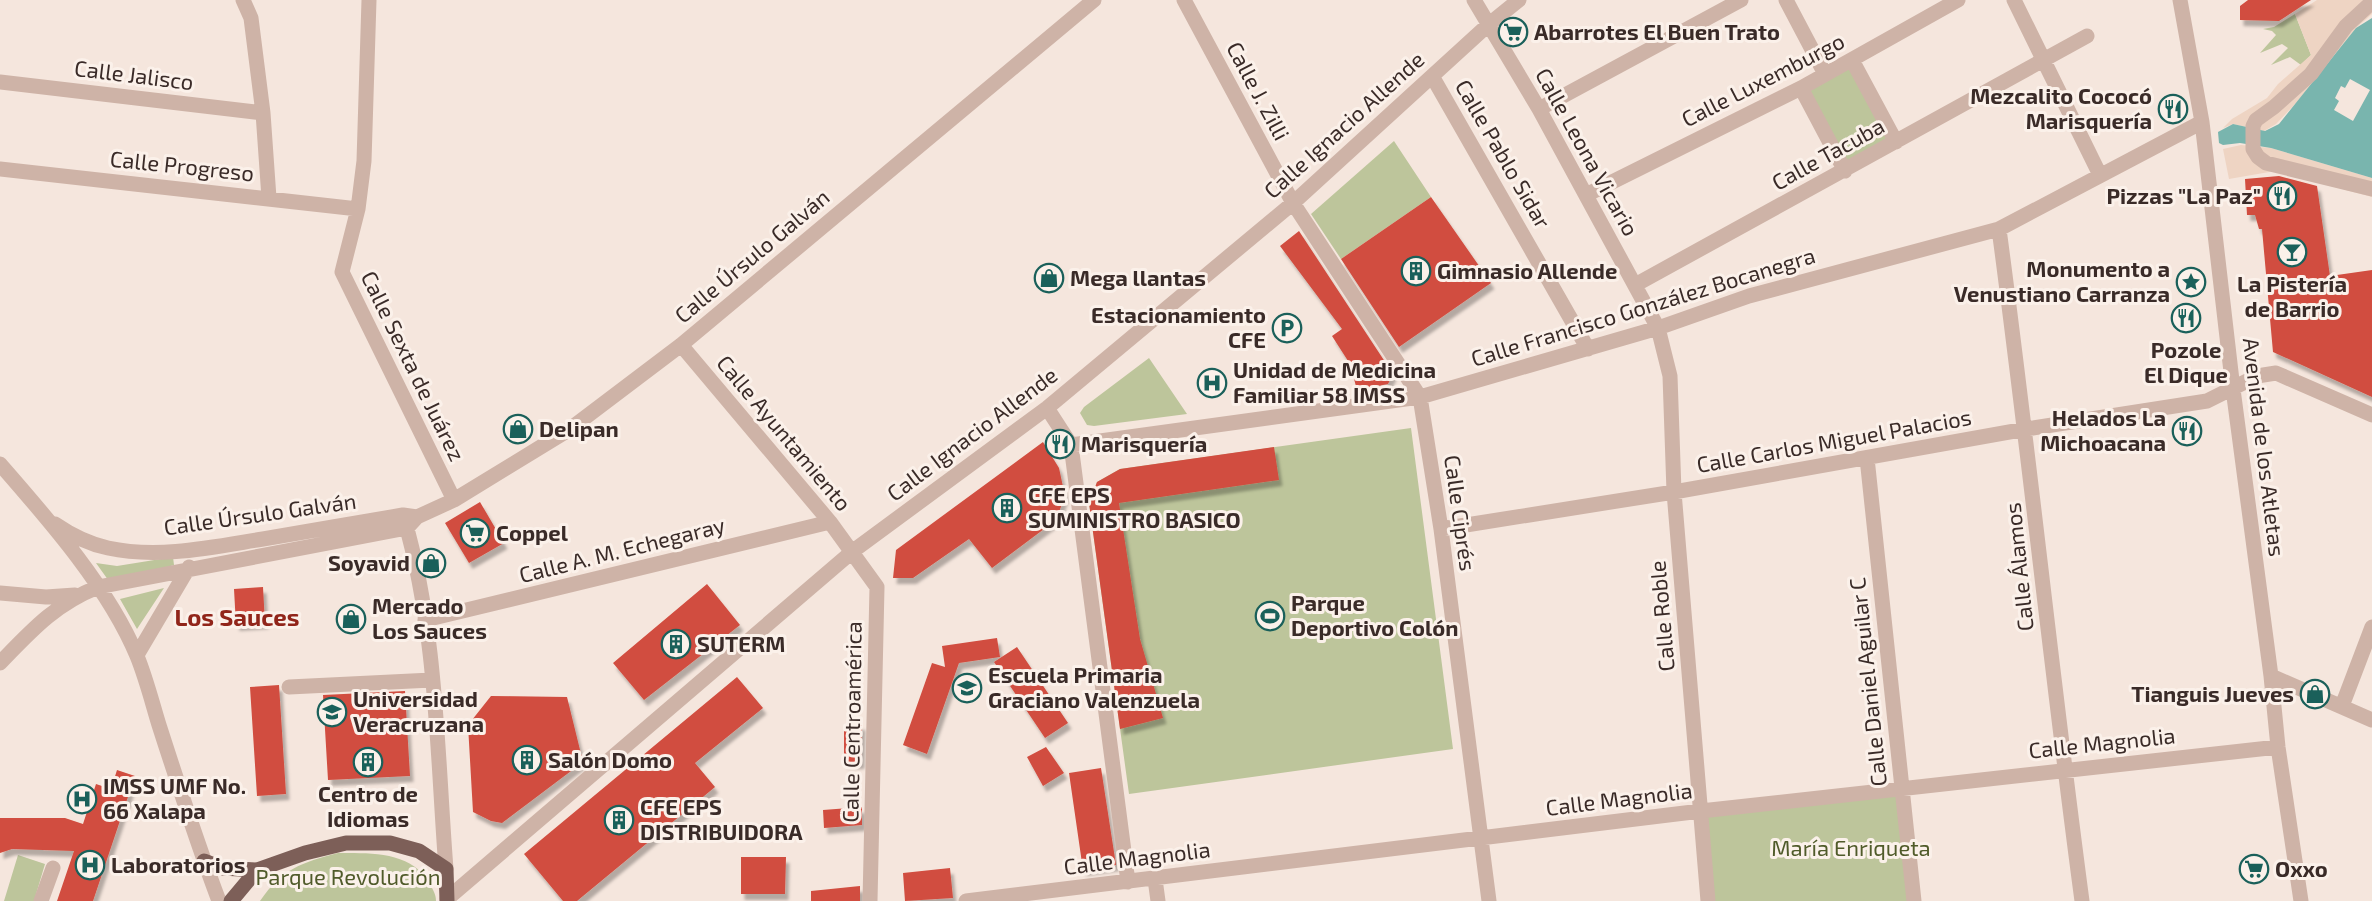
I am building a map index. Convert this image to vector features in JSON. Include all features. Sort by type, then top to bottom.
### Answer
[{"type":"main road","points":[[204,861],[222,868],[257,870],[305,853],[346,843],[390,843],[419,851],[446,869],[447,900]]},
{"type":"main road","points":[[231,901],[257,870]]},
{"type":"street","points":[[243,0],[251,18],[263,113],[269,198]]},
{"type":"street","name":"Calle Sexta de Juárez","points":[[369,0],[364,161],[358,209],[342,272],[454,500]]},
{"type":"street","name":"Calle Úrsulo Galván","points":[[0,593],[46,597],[186,572],[409,520],[454,500],[570,429],[681,345],[1094,0]]},
{"type":"street","name":"Calle J. Zilli","points":[[1184,0],[1293,203]]},
{"type":"street","name":"Calle Leona Vicario","points":[[1474,0],[1539,110],[1658,328]]},
{"type":"street","name":"Calle Ignacio Allende","points":[[447,900],[853,552],[1047,408],[1293,203],[1488,25],[1519,0]]},
{"type":"street","points":[[1539,110],[1740,0]]},
{"type":"street","points":[[1786,0],[1825,74]]},
{"type":"street","name":"Calle Luxemburgo","points":[[1586,195],[1801,88],[1958,0]]},
{"type":"street","points":[[2014,0],[2100,175]]},
{"type":"street","name":"Avenida de los Atletas","points":[[2180,0],[2202,122],[2278,747],[2301,901]]},
{"type":"street","points":[[2372,2],[2346,26],[2311,74],[2256,120],[2253,126],[2253,149],[2266,163],[2372,189]]},
{"type":"street","name":"Calle Tacuba","points":[[1635,285],[2087,36]]},
{"type":"street","points":[[1852,60],[1896,142]]},
{"type":"street","name":"Calle Pablo Sidar","points":[[1432,76],[1588,349]]},
{"type":"street","name":"Calle Jalisco","points":[[0,82],[263,113]]},
{"type":"street","points":[[1801,88],[1845,171]]},
{"type":"street","name":"Calle Francisco González Bocanegra","points":[[1071,445],[1420,397],[1658,328],[1749,296],[1999,229],[2202,122]]},
{"type":"street","name":"Calle Progreso","points":[[0,170],[358,209]]},
{"type":"street","name":"Calle Ciprés","points":[[1293,203],[1420,397],[1441,529],[1489,901]]},
{"type":"street","name":"Calle Álamos","points":[[1999,229],[2026,429],[2064,769],[2082,901]]},
{"type":"street","name":"Calle Roble","points":[[1658,328],[1670,376],[1674,492],[1708,901]]},
{"type":"street","name":"Calle Ayuntamiento","points":[[681,345],[853,552]]},
{"type":"street","name":"Calle Carlos Miguel Palacios","points":[[1441,529],[1674,492],[2026,429],[2207,401],[2257,376],[2276,373],[2372,415]]},
{"type":"street","points":[[1047,408],[1071,445],[1128,882]]},
{"type":"street","name":"Calle Daniel Aguilar C","points":[[1867,458],[1914,901]]},
{"type":"street","points":[[0,464],[45,516],[91,590],[121,623],[137,655],[219,901]]},
{"type":"street","name":"Calle Úrsulo Galván","points":[[45,516],[82,540],[109,549],[158,552],[196,550],[409,520]]},
{"type":"street","points":[[409,520],[432,680],[446,869]]},
{"type":"street","name":"Calle A. M. Echegaray","points":[[425,620],[830,522]]},
{"type":"street","points":[[137,655],[186,572],[196,550]]},
{"type":"street","name":"Calle Centroamérica","points":[[853,552],[877,587],[870,901]]},
{"type":"street","points":[[0,663],[46,616],[91,590]]},
{"type":"street","points":[[2342,706],[2372,627]]},
{"type":"street","points":[[2271,676],[2372,720]]},
{"type":"street","points":[[289,687],[432,680]]},
{"type":"street","name":"Calle Magnolia","points":[[966,901],[1701,811],[2278,747]]},
{"type":"street","points":[[41,901],[53,868]]},
{"type":"street","points":[[1155,879],[1158,901]]},
{"type":"green space","points":[[2295,14],[2311,55],[2301,65],[2290,57],[2271,65],[2288,48],[2282,44],[2260,53],[2276,35],[2272,31],[2263,29],[2274,27]]},
{"type":"green space","points":[[1851,63],[1893,141],[1846,167],[1804,89]]},
{"type":"green space","points":[[1394,141],[1431,197],[1341,259],[1311,214]]},
{"type":"green space","points":[[1149,358],[1187,414],[1087,425],[1080,413],[1084,407]]},
{"type":"green space","name":"Parque Deportivo Colón","points":[[1411,428],[1453,749],[1129,794],[1089,503],[1097,482],[1120,469]]},
{"type":"green space","points":[[173,557],[174,565],[111,584],[96,563],[117,566]]},
{"type":"green space","points":[[164,588],[137,629],[120,599]]},
{"type":"green space","name":"María Enriqueta","points":[[1902,788],[1914,901],[1708,901],[1701,811]]},
{"type":"green space","name":"Parque Revolución","points":[[338,853],[389,856],[413,865],[430,884],[436,901],[260,901],[277,881],[294,868]]},
{"type":"green space","points":[[18,855],[45,864],[34,901],[4,901]]},
{"type":"shaded area","points":[[2317,0],[2372,0],[2372,14],[2356,28],[2296,103],[2276,124],[2264,131],[2233,124],[2223,128],[2232,119],[2267,98],[2278,84],[2311,55],[2295,14]]},
{"type":"shaded area","points":[[2241,145],[2271,148],[2372,178],[2372,197],[2275,171],[2229,179],[2223,149]]},
{"type":"water","points":[[2372,18],[2372,178],[2271,148],[2240,143],[2223,145],[2219,143],[2218,132],[2233,124],[2265,131],[2279,124],[2356,28]]},
{"type":"pier","points":[[2350,79],[2370,90],[2353,121],[2334,110],[2339,101],[2335,98],[2341,86],[2345,88]]},
{"type":"building","points":[[2248,0],[2311,0],[2279,21],[2240,20],[2240,6]]},
{"type":"building","points":[[2279,176],[2317,186],[2330,276],[2372,270],[2372,397],[2273,352],[2262,229],[2259,229],[2255,215],[2247,215],[2245,179]]},
{"type":"building","name":"Gimnasio Allende","points":[[1431,197],[1491,283],[1399,347],[1341,259]]},
{"type":"building","points":[[1299,231],[1393,374],[1388,384],[1357,390],[1350,364],[1332,336],[1342,329],[1280,246]]},
{"type":"building","name":"CFE EPS SUMINISTRO BASICO","points":[[1043,442],[1059,468],[1065,496],[1056,520],[992,568],[969,539],[913,578],[893,578],[896,550]]},
{"type":"building","points":[[1274,447],[1279,480],[1119,503],[1140,639],[1163,718],[1120,729],[1089,503],[1097,482],[1120,469]]},
{"type":"building","name":"Coppel","points":[[480,502],[504,543],[469,563],[445,523]]},
{"type":"building","name":"SUTERM","points":[[707,584],[740,625],[644,700],[613,663]]},
{"type":"building","points":[[263,587],[265,623],[236,625],[234,589]]},
{"type":"building","points":[[997,638],[1000,657],[959,663],[927,754],[903,745],[932,663],[945,667],[942,646]]},
{"type":"building","points":[[1017,647],[1068,723],[1045,738],[994,662]]},
{"type":"building","name":"CFE EPS DISTRIBUIDORA","points":[[737,677],[763,708],[695,763],[715,787],[577,901],[563,901],[524,854]]},
{"type":"building","points":[[279,685],[286,794],[257,796],[250,687]]},
{"type":"building","points":[[405,691],[410,776],[328,780],[323,695]]},
{"type":"building","name":"Salón Domo","points":[[491,696],[567,697],[583,762],[502,823],[491,821],[473,812],[468,725]]},
{"type":"building","points":[[862,724],[861,763],[844,763],[844,725]]},
{"type":"building","points":[[1046,747],[1064,773],[1043,786],[1027,757]]},
{"type":"building","points":[[1101,768],[1116,865],[1083,870],[1069,773]]},
{"type":"building","points":[[117,770],[135,776],[93,901],[57,901],[74,851],[12,849],[0,853],[0,818],[65,818],[83,824],[96,784],[111,789]]},
{"type":"building","points":[[862,807],[862,825],[824,828],[823,810]]},
{"type":"building","points":[[741,857],[786,857],[785,894],[741,894]]},
{"type":"building","points":[[950,868],[953,898],[905,901],[903,873]]},
{"type":"building","points":[[860,886],[860,901],[811,901],[811,891]]},
{"type":"place","name":"Abarrotes El Buen Trato","points":[[1513,32]]},
{"type":"place","name":"Mezcalito Cococó Marisquería","points":[[2173,109]]},
{"type":"place","name":"Pizzas \"La Paz\"","points":[[2282,196]]},
{"type":"place","name":"La Pistería de Barrio","points":[[2292,252]]},
{"type":"place","name":"Gimnasio Allende","points":[[1416,271]]},
{"type":"place","name":"Mega llantas","points":[[1049,278]]},
{"type":"place","name":"Monumento a Venustiano Carranza","points":[[2191,282]]},
{"type":"place","name":"Pozole El Dique","points":[[2186,318]]},
{"type":"place","name":"Estacionamiento CFE","points":[[1287,328]]},
{"type":"place","name":"Unidad de Medicina Familiar 58 IMSS","points":[[1212,383]]},
{"type":"place","name":"Delipan","points":[[518,429]]},
{"type":"place","name":"Helados La Michoacana","points":[[2187,431]]},
{"type":"place","name":"Marisquería","points":[[1060,444]]},
{"type":"place","name":"CFE EPS SUMINISTRO BASICO","points":[[1007,508]]},
{"type":"place","name":"Coppel","points":[[475,533]]},
{"type":"place","name":"Soyavid","points":[[431,563]]},
{"type":"place","name":"Parque Deportivo Colón","points":[[1270,616]]},
{"type":"place","name":"Mercado Los Sauces","points":[[351,619]]},
{"type":"place","name":"SUTERM","points":[[676,644]]},
{"type":"place","name":"Escuela Primaria Graciano Valenzuela","points":[[967,688]]},
{"type":"place","name":"Tianguis Jueves","points":[[2315,694]]},
{"type":"place","name":"Universidad Veracruzana","points":[[332,712]]},
{"type":"place","name":"Salón Domo","points":[[527,760]]},
{"type":"place","name":"Centro de Idiomas","points":[[368,762]]},
{"type":"place","name":"IMSS UMF No. 66 Xalapa","points":[[82,799]]},
{"type":"place","name":"CFE EPS DISTRIBUIDORA","points":[[619,820]]},
{"type":"place","name":"Laboratorios","points":[[90,865]]},
{"type":"place","name":"Oxxo","points":[[2254,869]]},
{"type":"district","name":"Los Sauces","points":[[237,618]]}]
